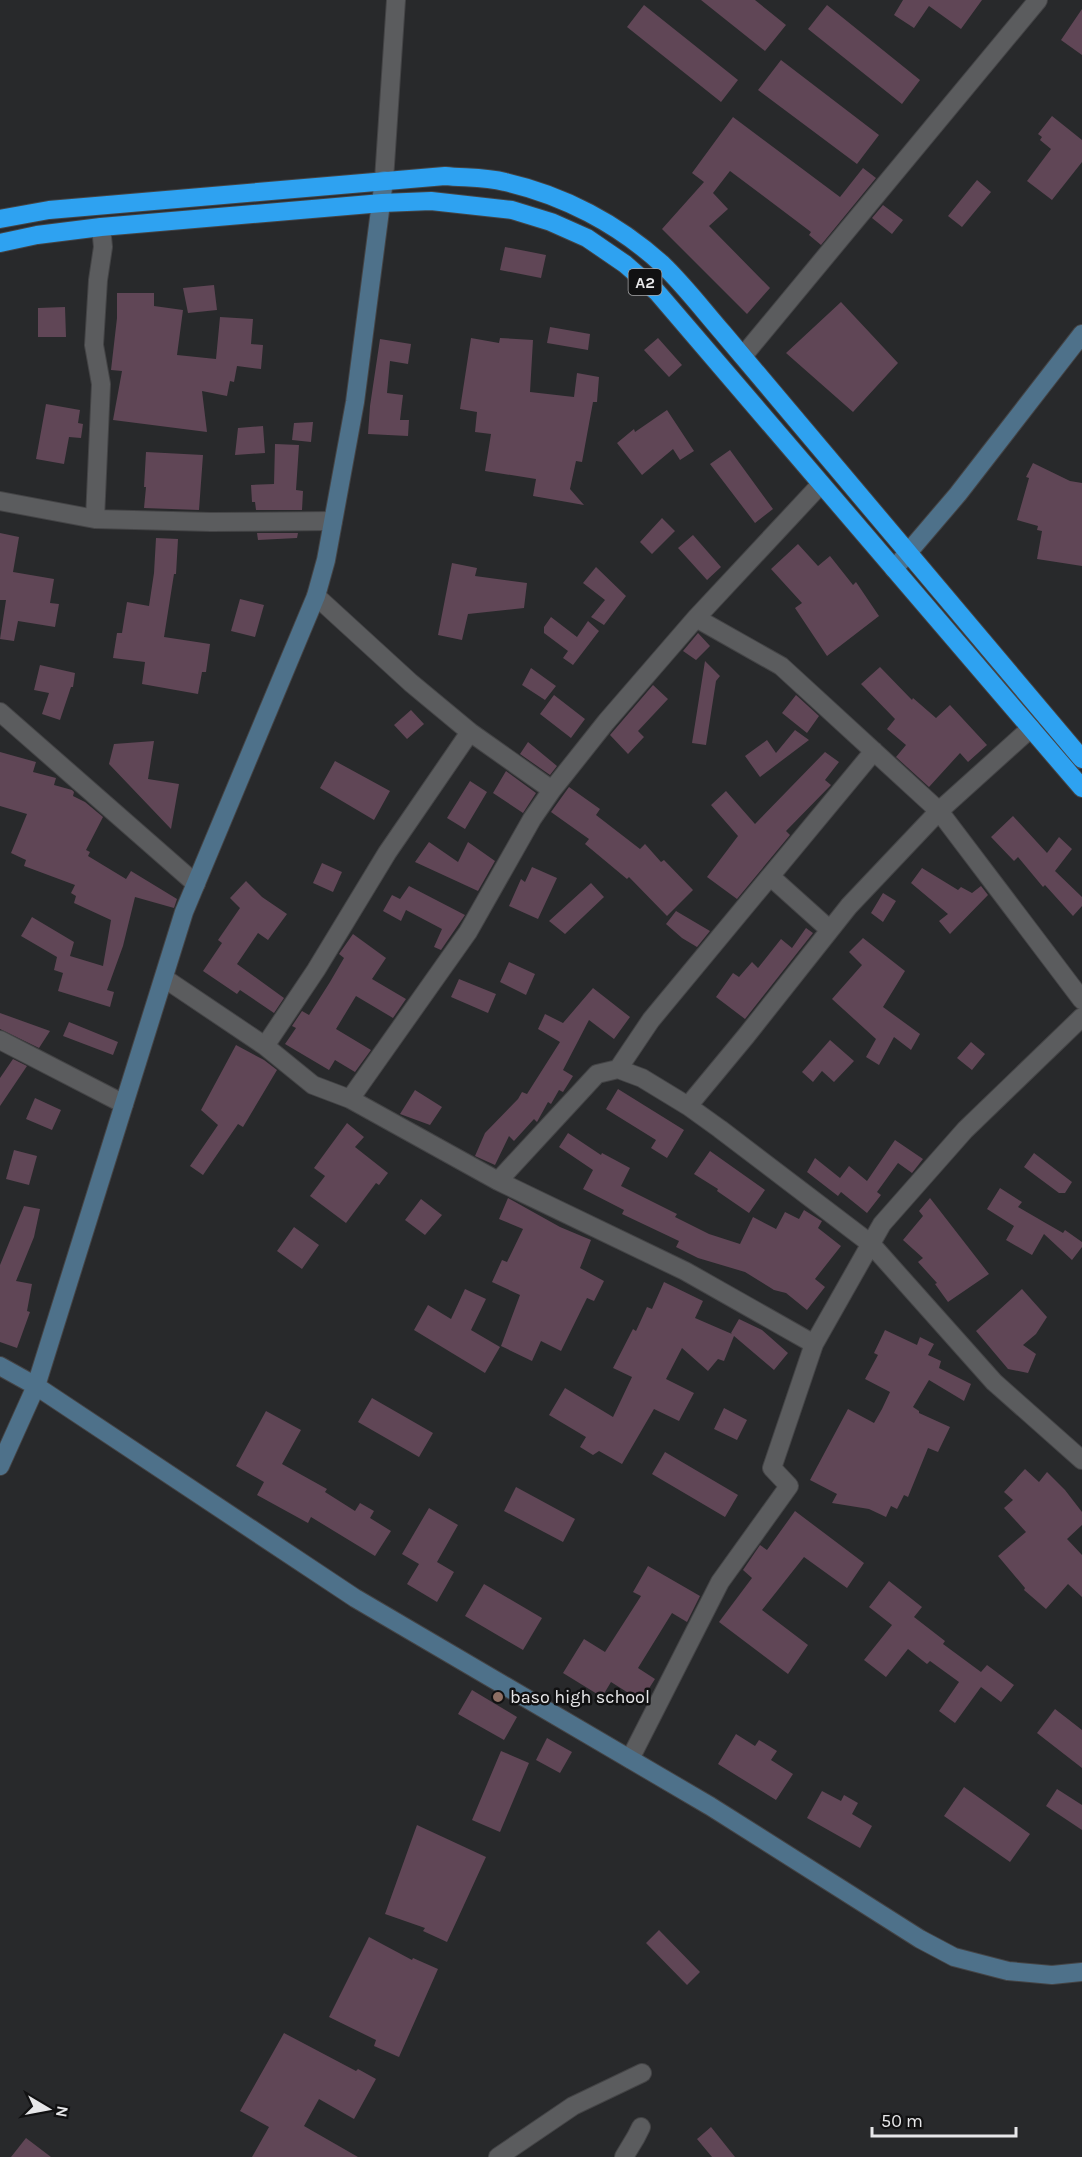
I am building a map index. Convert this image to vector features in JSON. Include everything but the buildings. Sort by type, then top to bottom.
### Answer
[{"type":"highway","name":"A2","points":[[0,219],[48,210],[445,176],[503,181],[543,193],[591,214],[622,232],[662,265],[743,356],[1082,759]]},
{"type":"highway","name":"A2","points":[[0,243],[37,235],[101,227],[382,203],[431,201],[513,210],[551,222],[587,238],[625,264],[657,292],[1082,788]]},
{"type":"main road","points":[[0,1466],[36,1386],[184,912],[316,596],[333,521],[355,402],[384,180]]},
{"type":"main road","points":[[894,569],[958,494],[1082,334]]},
{"type":"main road","points":[[0,1366],[36,1386],[355,1598],[710,1806],[873,1910],[954,1957],[1008,1971],[1052,1975],[1082,1972]]},
{"type":"street","points":[[384,180],[396,0]]},
{"type":"street","points":[[743,356],[1038,0]]},
{"type":"street","points":[[95,519],[101,384],[94,345],[98,280],[103,248],[101,227]]},
{"type":"street","points":[[350,1100],[468,932],[532,819],[552,790],[606,722],[696,618],[821,484]]},
{"type":"street","points":[[0,501],[95,519],[211,522],[333,521]]},
{"type":"street","points":[[316,596],[411,683],[470,732],[552,790]]},
{"type":"street","points":[[696,618],[781,666],[939,811],[1082,1000]]},
{"type":"street","points":[[0,712],[196,884]]},
{"type":"street","points":[[688,1106],[849,906],[939,811],[1030,728]]},
{"type":"street","points":[[265,1046],[316,970],[387,854],[470,732]]},
{"type":"street","points":[[618,1069],[651,1020],[874,751]]},
{"type":"street","points":[[771,877],[830,930]]},
{"type":"street","points":[[164,978],[265,1046],[313,1085],[350,1100],[498,1181],[685,1271],[814,1344]]},
{"type":"street","points":[[630,1759],[720,1582],[789,1486],[772,1468],[814,1344],[882,1224],[965,1130],[1082,1017]]},
{"type":"street","points":[[0,1040],[124,1104]]},
{"type":"street","points":[[498,1181],[597,1074],[618,1069],[642,1078],[688,1106],[871,1244],[994,1382],[1082,1460]]},
{"type":"street","points":[[498,2157],[573,2106],[642,2073]]},
{"type":"street","points":[[624,2157],[641,2127]]},
{"type":"place","name":"baso high school","points":[[498,1697]]}]
